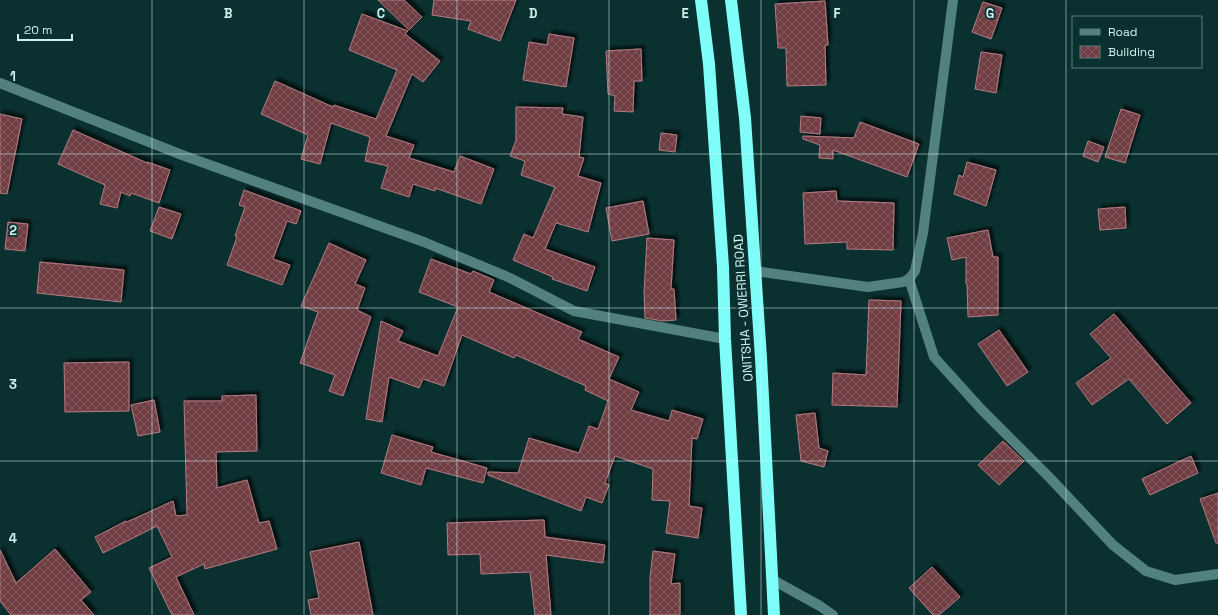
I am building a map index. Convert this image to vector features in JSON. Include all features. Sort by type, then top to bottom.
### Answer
[{"type":"highway","name":"ONITSHA - OWERRI ROAD","points":[[701,0],[710,64],[723,267],[725,339],[741,615]]},
{"type":"highway","name":"ONITSHA - OWERRI ROAD","points":[[731,0],[745,118],[774,615]]},
{"type":"street","points":[[755,271],[868,286],[903,282],[909,279],[915,272],[923,233],[953,0]]},
{"type":"street","points":[[0,83],[182,155],[424,242],[510,278],[574,311],[725,339]]},
{"type":"street","points":[[909,279],[934,356],[981,409],[1050,478],[1113,545],[1146,571],[1175,580],[1218,574]]},
{"type":"street","points":[[773,580],[820,606],[833,615]]},
{"type":"building","points":[[378,0],[404,0],[422,17],[409,30]]},
{"type":"building","points":[[434,0],[516,0],[500,41],[468,29],[471,21],[432,15]]},
{"type":"building","points":[[825,1],[828,45],[825,45],[826,85],[787,86],[786,48],[778,48],[775,4]]},
{"type":"building","points":[[983,2],[1002,8],[991,39],[972,32]]},
{"type":"building","points":[[362,14],[408,31],[405,34],[440,61],[423,82],[412,74],[386,136],[414,145],[409,158],[454,172],[460,156],[494,169],[481,204],[435,188],[435,191],[413,184],[409,197],[381,188],[388,166],[365,161],[370,137],[331,123],[320,164],[301,159],[308,135],[261,114],[275,81],[333,107],[334,105],[376,119],[397,70],[349,50]]},
{"type":"building","points":[[549,34],[574,38],[566,87],[523,80],[529,42],[547,45]]},
{"type":"building","points":[[641,49],[642,81],[634,81],[633,112],[614,111],[615,96],[608,94],[606,51]]},
{"type":"building","points":[[981,52],[1002,55],[996,93],[975,89]]},
{"type":"building","points":[[516,107],[563,108],[562,114],[583,117],[579,157],[584,158],[578,176],[601,183],[588,232],[556,223],[545,249],[595,267],[587,291],[552,279],[553,277],[513,260],[524,234],[533,238],[555,187],[521,175],[525,161],[510,156],[516,140]]},
{"type":"building","points":[[1121,109],[1140,115],[1125,163],[1105,157]]},
{"type":"building","points":[[0,114],[22,119],[7,194],[0,193]]},
{"type":"building","points":[[801,116],[821,118],[820,134],[800,132]]},
{"type":"building","points":[[860,122],[919,144],[907,177],[833,150],[833,159],[819,158],[820,145],[803,139],[803,136],[854,138]]},
{"type":"building","points":[[73,130],[147,163],[170,170],[159,203],[131,193],[130,196],[121,192],[117,208],[100,204],[105,185],[58,164]]},
{"type":"building","points":[[661,133],[677,135],[675,152],[659,150]]},
{"type":"building","points":[[1088,141],[1104,147],[1098,162],[1083,156]]},
{"type":"building","points":[[967,162],[996,170],[986,206],[954,194],[959,175],[963,177]]},
{"type":"building","points":[[244,190],[301,211],[296,224],[287,221],[273,259],[290,265],[282,285],[227,265],[237,237],[235,236],[245,207],[239,205]]},
{"type":"building","points":[[836,191],[837,201],[894,203],[893,250],[847,249],[847,242],[805,244],[803,193]]},
{"type":"building","points":[[643,201],[649,234],[612,241],[606,208]]},
{"type":"building","points":[[159,207],[181,214],[172,239],[150,231]]},
{"type":"building","points":[[1125,207],[1126,228],[1100,230],[1098,209]]},
{"type":"building","points":[[8,222],[28,224],[25,251],[5,249]]},
{"type":"building","points":[[988,230],[993,257],[998,257],[998,315],[968,317],[966,257],[952,260],[947,238]]},
{"type":"building","points":[[647,238],[674,240],[671,289],[674,289],[676,320],[663,321],[645,318],[644,293]]},
{"type":"building","points":[[329,243],[366,260],[355,284],[365,288],[357,310],[371,317],[343,396],[329,391],[335,375],[300,363],[318,312],[301,306]]},
{"type":"building","points":[[431,259],[471,274],[473,271],[494,280],[489,292],[582,332],[578,339],[619,357],[609,379],[639,392],[631,410],[669,421],[672,410],[703,419],[697,439],[692,438],[689,506],[702,508],[698,538],[666,533],[670,501],[652,500],[653,469],[615,456],[605,483],[609,485],[602,503],[586,497],[581,511],[488,475],[488,472],[518,473],[529,438],[579,453],[589,426],[598,429],[608,401],[585,390],[586,386],[516,355],[514,358],[462,335],[444,386],[423,379],[419,388],[389,377],[382,422],[366,419],[381,321],[403,331],[398,341],[438,356],[458,307],[419,292]]},
{"type":"building","points":[[40,262],[124,270],[121,302],[37,293]]},
{"type":"building","points":[[869,300],[901,301],[897,407],[832,405],[833,373],[866,375]]},
{"type":"building","points":[[1114,314],[1191,403],[1167,424],[1129,379],[1092,405],[1076,383],[1111,358],[1090,334]]},
{"type":"building","points":[[999,330],[1028,372],[1007,386],[978,344]]},
{"type":"building","points":[[129,362],[129,411],[65,412],[64,363]]},
{"type":"building","points":[[256,395],[257,451],[216,452],[217,488],[247,480],[259,523],[269,521],[277,549],[205,569],[204,564],[176,577],[194,615],[172,615],[149,568],[172,557],[157,526],[103,553],[95,537],[126,521],[127,522],[173,501],[176,516],[187,515],[184,401],[222,401],[222,396]]},
{"type":"building","points":[[154,400],[160,432],[138,436],[131,405]]},
{"type":"building","points":[[815,413],[819,448],[828,451],[824,467],[801,461],[796,415]]},
{"type":"building","points":[[392,435],[433,447],[431,452],[487,468],[483,483],[426,468],[421,485],[381,473]]},
{"type":"building","points":[[1003,441],[1024,461],[999,485],[978,465]]},
{"type":"building","points":[[1191,456],[1198,473],[1150,495],[1142,479]]},
{"type":"building","points":[[1218,493],[1218,543],[1216,543],[1200,499]]},
{"type":"building","points":[[544,520],[545,537],[605,545],[603,563],[546,555],[551,615],[535,615],[530,572],[481,574],[480,554],[448,555],[447,523]]},
{"type":"building","points":[[359,542],[373,615],[311,615],[308,600],[319,598],[310,552]]},
{"type":"building","points":[[55,549],[91,592],[81,600],[94,615],[11,615],[0,601],[0,550],[16,583]]},
{"type":"building","points":[[653,551],[675,554],[671,584],[680,583],[680,615],[650,615],[650,578]]},
{"type":"building","points":[[932,567],[960,597],[939,615],[933,615],[909,588]]}]
